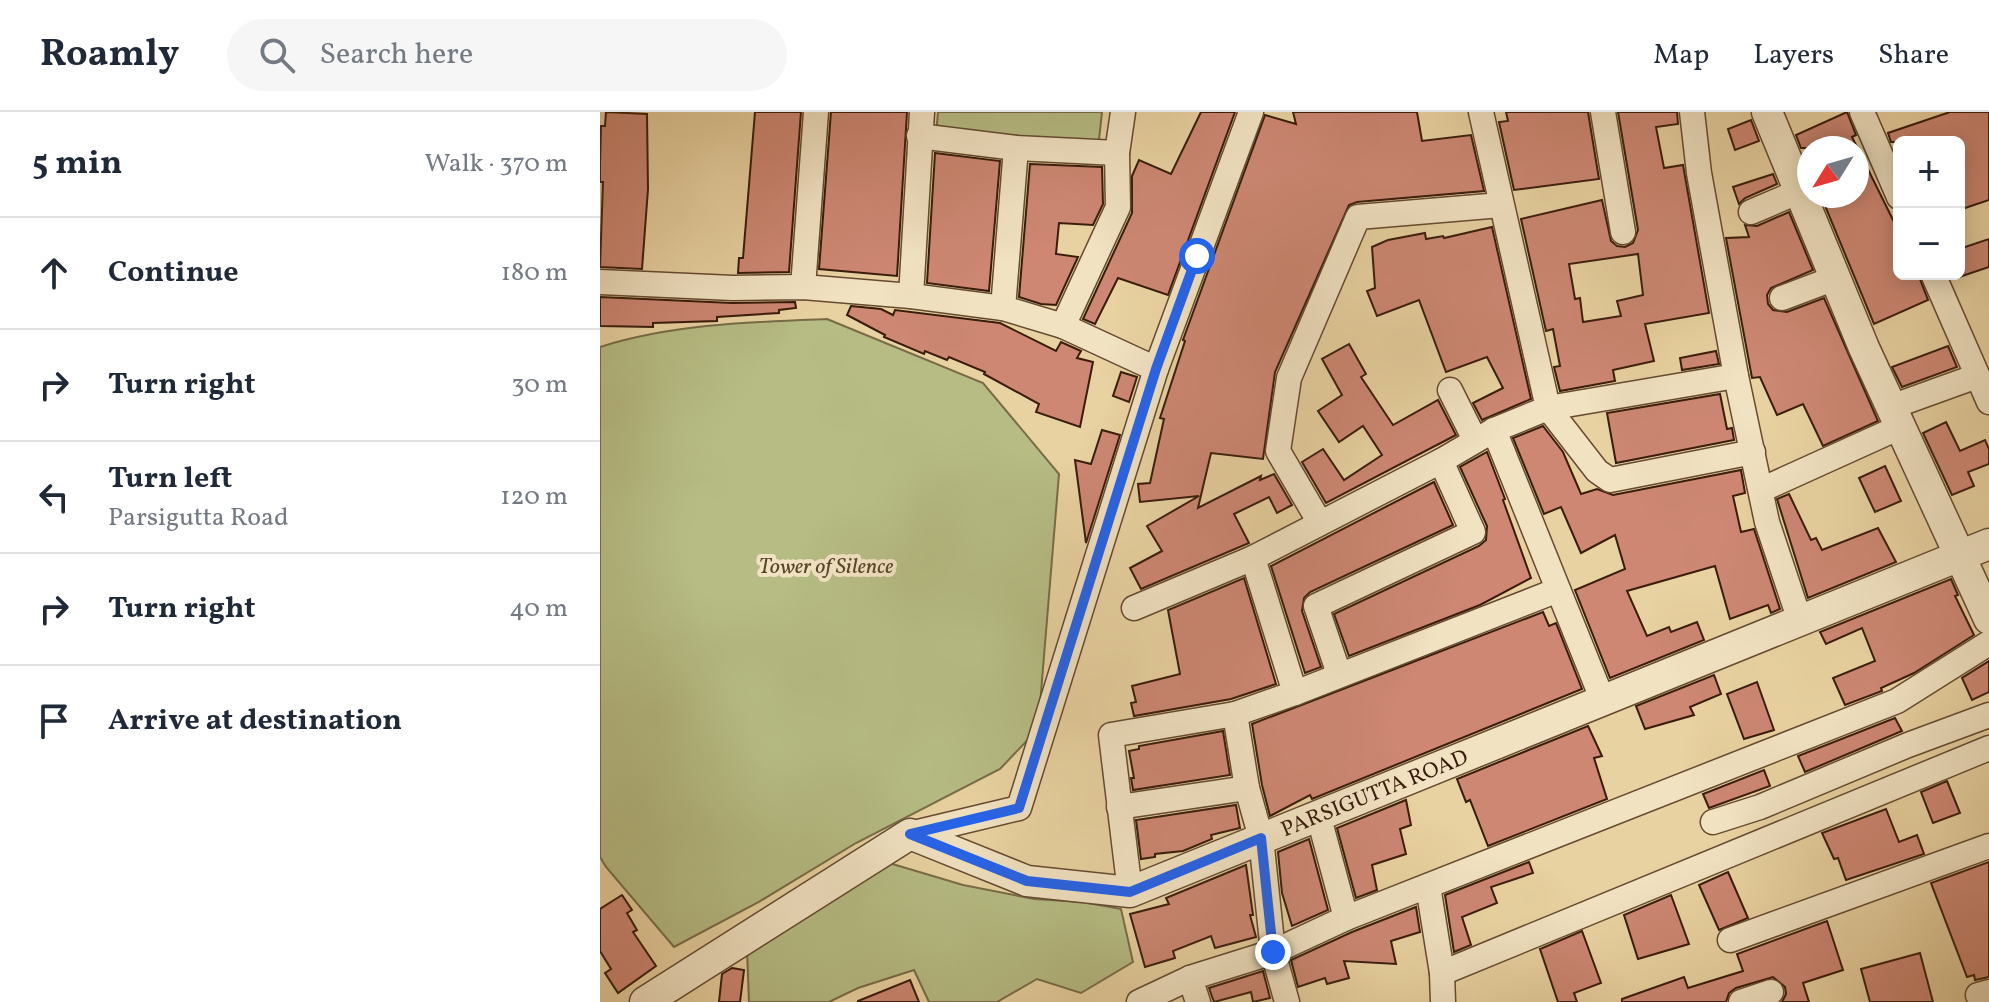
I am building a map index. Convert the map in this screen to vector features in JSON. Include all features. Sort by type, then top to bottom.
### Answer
[{"type":"street","points":[[803,287],[816,112]]},
{"type":"street","points":[[1063,326],[1118,207],[1117,153],[1123,112]]},
{"type":"street","points":[[645,1002],[910,834],[1019,808],[1156,369],[1251,112]]},
{"type":"street","points":[[1481,112],[1548,408],[1597,471],[1610,480],[1753,452]]},
{"type":"street","points":[[1603,112],[1623,232]]},
{"type":"street","points":[[1692,112],[1699,173],[1736,376],[1767,522],[1800,621]]},
{"type":"street","points":[[1767,112],[1797,184]]},
{"type":"street","points":[[1871,114],[1893,179]]},
{"type":"street","points":[[911,296],[921,124],[1016,148],[1117,153]]},
{"type":"street","points":[[1003,308],[1016,148]]},
{"type":"street","points":[[1751,212],[1797,192]]},
{"type":"street","points":[[1320,523],[1278,451],[1289,378],[1358,217],[1501,205]]},
{"type":"street","points":[[1807,208],[1896,417],[1989,619]]},
{"type":"street","points":[[1782,298],[1835,278]]},
{"type":"street","points":[[1936,280],[1989,402]]},
{"type":"street","points":[[600,282],[733,288],[803,287],[1003,308],[1063,326],[1156,369]]},
{"type":"street","points":[[1134,608],[1253,558],[1485,435],[1548,408],[1736,376]]},
{"type":"street","points":[[1761,490],[1977,376]]},
{"type":"street","points":[[1450,390],[1485,435],[1558,590],[1603,701]]},
{"type":"street","points":[[1339,674],[1316,606],[1473,532],[1441,461]]},
{"type":"street","name":"PARSIGUTTA ROAD","points":[[910,834],[1027,881],[1130,892],[1989,544]]},
{"type":"street","points":[[1253,558],[1295,693]]},
{"type":"street","points":[[1130,892],[1111,735],[1235,714],[1558,590]]},
{"type":"street","points":[[1139,1002],[1190,978],[1273,952],[1346,918],[1897,701],[1989,643]]},
{"type":"street","points":[[1235,714],[1247,788],[1261,838],[1273,952],[1287,1002]]},
{"type":"street","points":[[1713,822],[1760,807],[1989,715]]},
{"type":"street","points":[[1442,973],[1989,748]]},
{"type":"street","points":[[1119,807],[1247,788]]},
{"type":"street","points":[[1318,814],[1346,918]]},
{"type":"street","points":[[1730,940],[1989,846]]},
{"type":"street","points":[[1428,886],[1442,973],[1443,1002]]},
{"type":"street","points":[[1190,978],[1198,1002]]},
{"type":"street","points":[[1741,1002],[1771,992]]},
{"type":"green space","points":[[938,112],[1102,112],[1097,158],[936,135]]},
{"type":"green space","name":"Tower of Silence","points":[[827,319],[983,383],[1059,474],[1038,729],[1000,769],[856,843],[757,903],[674,947],[600,857],[600,347],[683,329]]},
{"type":"green space","points":[[879,860],[963,885],[1034,899],[1083,902],[1121,909],[1133,962],[1081,993],[1037,979],[997,1002],[929,1002],[914,970],[858,988],[829,1002],[749,1002],[747,950]]},
{"type":"building","points":[[606,112],[647,114],[648,189],[642,269],[600,267],[601,126],[605,126]]},
{"type":"building","points":[[755,112],[801,112],[789,272],[738,273],[739,258],[743,258]]},
{"type":"building","points":[[831,112],[907,112],[897,276],[819,269]]},
{"type":"building","points":[[1201,112],[1235,112],[1168,295],[1118,278],[1095,324],[1083,319],[1132,213],[1132,176],[1139,160],[1171,174]]},
{"type":"building","points":[[1293,112],[1417,112],[1422,141],[1471,135],[1484,191],[1349,205],[1275,372],[1263,459],[1211,453],[1198,508],[1261,476],[1260,480],[1274,474],[1292,505],[1277,513],[1269,497],[1234,514],[1249,543],[1141,589],[1130,568],[1162,551],[1147,526],[1199,496],[1140,502],[1138,484],[1150,483],[1164,419],[1160,418],[1183,340],[1265,115],[1296,124]]},
{"type":"building","points":[[1506,112],[1588,112],[1599,179],[1514,190],[1499,122],[1508,121]]},
{"type":"building","points":[[1618,112],[1677,112],[1678,124],[1656,127],[1664,168],[1683,165],[1709,313],[1645,324],[1654,361],[1613,370],[1615,381],[1560,391],[1554,367],[1560,366],[1553,329],[1546,331],[1521,219],[1602,200],[1611,241],[1617,246],[1625,247],[1633,243],[1638,230]],"holes":[[[1638,254],[1643,295],[1617,301],[1621,316],[1583,322],[1580,298],[1575,299],[1569,264]]]},
{"type":"building","points":[[1847,112],[1856,135],[1797,138],[1796,135]]},
{"type":"building","points":[[1950,112],[1989,112],[1989,200],[1965,208],[1965,136],[1893,136],[1891,142],[1888,133]]},
{"type":"building","points":[[1751,120],[1759,141],[1735,150],[1728,129]]},
{"type":"building","points":[[935,153],[1000,161],[989,291],[927,283]]},
{"type":"building","points":[[1030,164],[1102,167],[1103,204],[1093,225],[1059,223],[1056,254],[1078,257],[1056,305],[1019,297]]},
{"type":"building","points":[[1869,171],[1893,220],[1893,280],[1920,280],[1928,300],[1874,324],[1826,208],[1869,208]]},
{"type":"building","points":[[1773,174],[1777,184],[1745,198],[1739,204],[1733,187]]},
{"type":"building","points":[[1789,212],[1813,270],[1771,288],[1767,295],[1768,304],[1773,310],[1787,312],[1824,298],[1878,421],[1823,446],[1803,404],[1777,415],[1760,377],[1752,378],[1726,238],[1749,237],[1745,225],[1757,226]]},
{"type":"building","points":[[1492,227],[1531,399],[1482,420],[1473,403],[1503,388],[1487,357],[1446,372],[1419,300],[1377,316],[1367,291],[1375,288],[1372,247],[1388,240],[1425,233],[1426,239],[1444,238]]},
{"type":"building","points":[[1989,239],[1989,267],[1965,275],[1965,247]]},
{"type":"building","points":[[600,297],[732,303],[795,302],[796,308],[779,310],[779,313],[717,317],[717,321],[653,323],[653,327],[600,326]]},
{"type":"building","points":[[851,306],[881,309],[893,315],[895,310],[1000,323],[1056,351],[1061,342],[1081,351],[1077,358],[1093,362],[1080,427],[1036,412],[1039,404],[985,372],[949,357],[947,360],[925,351],[924,354],[884,337],[847,315]]},
{"type":"building","points":[[1349,344],[1366,374],[1361,377],[1393,425],[1438,400],[1456,435],[1326,503],[1302,462],[1323,449],[1344,480],[1382,455],[1363,426],[1339,442],[1318,411],[1342,395],[1322,359]]},
{"type":"building","points":[[1948,346],[1957,367],[1902,387],[1892,367]]},
{"type":"building","points":[[1716,351],[1719,364],[1682,370],[1680,358]]},
{"type":"building","points":[[1121,372],[1137,377],[1129,402],[1113,396]]},
{"type":"building","points":[[1720,394],[1727,429],[1732,428],[1734,440],[1616,463],[1607,413]]},
{"type":"building","points":[[1946,422],[1960,451],[1985,440],[1989,449],[1989,464],[1968,472],[1974,486],[1952,495],[1923,433]]},
{"type":"building","points":[[1543,426],[1563,452],[1581,494],[1597,489],[1613,495],[1741,470],[1745,493],[1733,496],[1741,532],[1754,529],[1780,609],[1771,613],[1768,605],[1730,619],[1715,566],[1627,591],[1647,636],[1669,627],[1671,632],[1697,622],[1704,640],[1610,678],[1575,590],[1625,569],[1615,535],[1581,553],[1561,507],[1544,514],[1513,438]]},
{"type":"building","points":[[1102,430],[1120,435],[1086,543],[1075,460],[1091,464]]},
{"type":"building","points":[[1487,452],[1531,578],[1480,605],[1349,656],[1334,614],[1486,540],[1487,526],[1460,467]]},
{"type":"building","points":[[1885,466],[1901,501],[1875,512],[1859,478]]},
{"type":"building","points":[[1434,482],[1453,525],[1310,592],[1304,598],[1302,611],[1321,667],[1305,673],[1271,566]]},
{"type":"building","points":[[1789,494],[1811,540],[1816,538],[1822,550],[1878,528],[1896,562],[1808,598],[1777,499]]},
{"type":"building","points":[[1244,578],[1276,684],[1231,699],[1134,716],[1131,703],[1136,702],[1132,686],[1180,674],[1168,610]]},
{"type":"building","points":[[1951,579],[1958,595],[1955,596],[1974,635],[1914,673],[1881,688],[1882,691],[1845,705],[1833,678],[1875,661],[1862,628],[1826,644],[1820,632]]},
{"type":"building","points":[[1543,612],[1549,626],[1556,623],[1582,689],[1312,799],[1310,795],[1270,816],[1252,724]]},
{"type":"building","points":[[1989,661],[1989,692],[1972,700],[1962,678]]},
{"type":"building","points":[[1714,675],[1721,694],[1690,707],[1694,715],[1645,729],[1636,706]]},
{"type":"building","points":[[1757,682],[1774,730],[1744,739],[1727,694]]},
{"type":"building","points":[[1895,718],[1902,731],[1805,772],[1798,756]]},
{"type":"building","points":[[1588,726],[1602,756],[1594,758],[1607,799],[1488,846],[1470,800],[1466,802],[1457,779]]},
{"type":"building","points":[[1223,731],[1230,775],[1133,790],[1129,751],[1139,749],[1139,746]]},
{"type":"building","points":[[1764,770],[1770,786],[1709,808],[1703,794]]},
{"type":"building","points":[[1947,781],[1960,813],[1933,823],[1921,792]]},
{"type":"building","points":[[1406,800],[1411,825],[1400,829],[1406,854],[1372,865],[1377,890],[1356,898],[1337,828]]},
{"type":"building","points":[[1236,805],[1240,828],[1211,835],[1212,839],[1183,851],[1141,859],[1136,820]]},
{"type":"building","points":[[1886,809],[1899,842],[1917,835],[1924,854],[1846,880],[1838,858],[1834,859],[1822,833]]},
{"type":"building","points":[[1309,839],[1328,910],[1292,926],[1282,893],[1278,852]]},
{"type":"building","points":[[1529,862],[1533,873],[1491,887],[1497,903],[1462,917],[1471,945],[1454,952],[1445,895]]},
{"type":"building","points":[[1989,862],[1989,977],[1975,980],[1974,975],[1967,977],[1931,883]]},
{"type":"building","points":[[1246,865],[1253,915],[1250,915],[1256,937],[1215,948],[1211,936],[1173,951],[1175,958],[1145,967],[1130,914],[1169,904],[1166,898]]},
{"type":"building","points":[[1728,872],[1748,918],[1719,930],[1699,885]]},
{"type":"building","points":[[622,895],[632,910],[627,913],[637,930],[633,932],[656,966],[618,993],[605,973],[611,969],[600,951],[600,909]]},
{"type":"building","points":[[1671,895],[1689,944],[1638,959],[1624,915]]},
{"type":"building","points":[[1416,907],[1420,932],[1391,941],[1396,964],[1344,961],[1349,978],[1327,984],[1325,978],[1298,987],[1291,960]]},
{"type":"building","points":[[1827,921],[1843,970],[1803,983],[1809,1002],[1782,1002],[1785,987],[1773,977],[1736,988],[1729,993],[1726,1002],[1622,1002],[1622,999],[1684,977],[1688,988],[1743,971],[1737,954]]},
{"type":"building","points":[[1582,931],[1601,983],[1574,993],[1577,1002],[1558,1002],[1540,949]]},
{"type":"building","points":[[1920,953],[1933,1002],[1870,1002],[1861,969]]},
{"type":"building","points":[[732,968],[744,970],[740,1002],[719,1002],[722,974]]},
{"type":"building","points":[[1263,971],[1270,998],[1253,1002],[1251,992],[1214,1002],[1209,988]]},
{"type":"building","points":[[910,980],[919,1002],[858,1002],[858,1001]]},
{"type":"route","points":[[1197,256],[1156,369],[1019,808],[910,834],[1027,881],[1130,892],[1261,838],[1273,952]]}]
